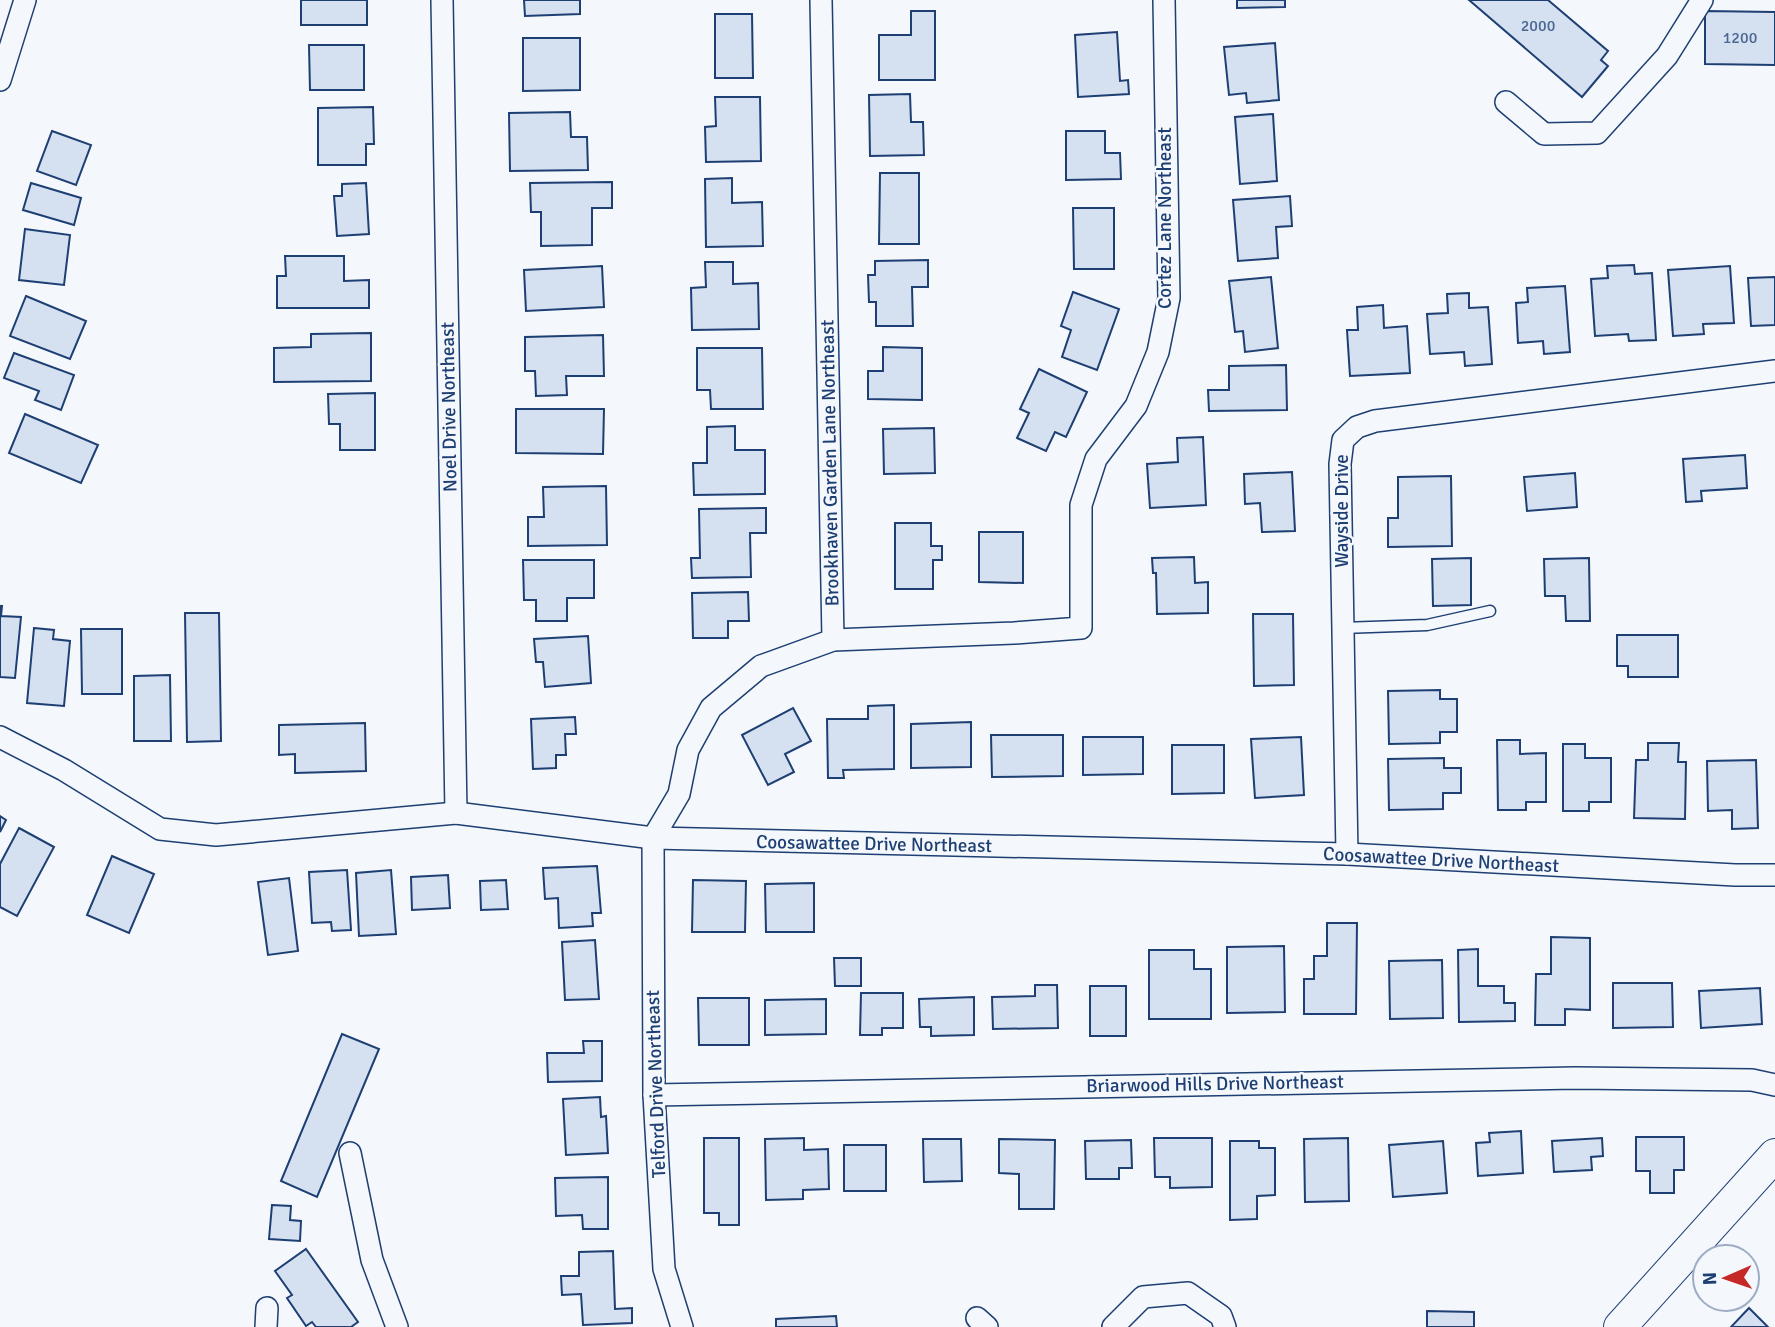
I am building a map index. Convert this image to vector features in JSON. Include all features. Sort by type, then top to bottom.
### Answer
[{"type":"street","points":[[0,80],[25,0]]},
{"type":"street","name":"Noel Drive Northeast","points":[[442,0],[456,813]]},
{"type":"street","name":"Brookhaven Garden Lane Northeast","points":[[821,0],[833,640]]},
{"type":"street","name":"Cortez Lane Northeast","points":[[833,640],[1014,634],[1081,628],[1080,505],[1096,459],[1136,406],[1157,352],[1168,298],[1164,0]]},
{"type":"street","points":[[1506,102],[1544,134],[1597,133],[1667,56],[1702,0]]},
{"type":"street","name":"Wayside Drive","points":[[1347,854],[1340,464],[1343,440],[1357,427],[1375,421],[1775,371]]},
{"type":"street","points":[[653,838],[679,794],[688,750],[711,708],[761,666],[833,640]]},
{"type":"street","name":"Coosawattee Drive Northeast","points":[[0,737],[64,770],[160,829],[216,835],[456,813],[653,838],[1347,854],[1735,876],[1775,875]]},
{"type":"street","name":"Telford Drive Northeast","points":[[653,838],[654,1095],[664,1269],[682,1327]]},
{"type":"street","name":"Briarwood Hills Drive Northeast","points":[[654,1095],[1575,1078],[1752,1080],[1775,1085]]},
{"type":"street","points":[[350,1153],[372,1260],[397,1327]]},
{"type":"street","points":[[1620,1327],[1775,1155]]},
{"type":"street","points":[[1112,1327],[1143,1297],[1188,1293],[1220,1315],[1226,1327]]},
{"type":"lane","points":[[1342,628],[1427,625],[1490,611]]},
{"type":"building","points":[[301,0],[367,0],[367,25],[301,25]]},
{"type":"building","points":[[524,0],[580,0],[580,14],[525,16]]},
{"type":"building","points":[[1237,0],[1285,0],[1285,7],[1237,8]]},
{"type":"building","points":[[1469,0],[1548,0],[1608,51],[1601,60],[1608,66],[1582,97]]},
{"type":"building","points":[[911,11],[935,11],[935,80],[879,80],[879,35],[911,35]]},
{"type":"building","points":[[1705,11],[1775,12],[1775,65],[1705,64]]},
{"type":"building","points":[[715,14],[752,14],[753,78],[715,78]]},
{"type":"building","points":[[1117,32],[1120,81],[1128,80],[1129,94],[1078,97],[1075,35]]},
{"type":"building","points":[[523,38],[580,38],[580,90],[523,91]]},
{"type":"building","points":[[1275,43],[1279,100],[1247,103],[1246,93],[1229,95],[1224,47]]},
{"type":"building","points":[[309,45],[364,45],[364,90],[310,90]]},
{"type":"building","points":[[910,94],[911,122],[923,122],[924,155],[870,156],[869,95]]},
{"type":"building","points":[[715,97],[760,97],[761,161],[706,162],[705,127],[716,126]]},
{"type":"building","points":[[373,107],[374,144],[366,144],[366,165],[318,165],[318,108]]},
{"type":"building","points":[[570,112],[571,137],[587,137],[588,170],[510,171],[509,113]]},
{"type":"building","points":[[1273,114],[1277,181],[1240,184],[1235,117]]},
{"type":"building","points":[[52,131],[91,145],[76,185],[37,171]]},
{"type":"building","points":[[1066,131],[1105,131],[1105,153],[1120,153],[1121,179],[1066,180]]},
{"type":"building","points":[[880,173],[919,173],[919,244],[879,244]]},
{"type":"building","points":[[732,178],[732,203],[762,202],[763,246],[706,247],[705,179]]},
{"type":"building","points":[[612,182],[612,208],[592,208],[592,245],[541,246],[541,212],[531,212],[530,183]]},
{"type":"building","points":[[31,183],[81,198],[74,225],[23,210]]},
{"type":"building","points":[[366,183],[369,234],[337,236],[334,196],[342,196],[342,184]]},
{"type":"building","points":[[1290,196],[1292,226],[1276,227],[1278,258],[1238,261],[1233,200]]},
{"type":"building","points":[[1073,208],[1114,208],[1114,269],[1074,269]]},
{"type":"building","points":[[25,229],[70,235],[64,285],[19,280]]},
{"type":"building","points":[[285,256],[344,256],[344,281],[369,280],[369,308],[277,308],[277,276],[286,276]]},
{"type":"building","points":[[928,260],[928,287],[912,287],[913,326],[876,326],[876,302],[869,302],[868,275],[875,275],[875,261]]},
{"type":"building","points":[[705,262],[733,262],[733,284],[758,283],[759,329],[692,330],[691,288],[706,287]]},
{"type":"building","points":[[1634,265],[1635,274],[1652,273],[1656,340],[1629,341],[1628,334],[1595,336],[1591,279],[1608,278],[1607,266]]},
{"type":"building","points":[[602,266],[604,307],[526,311],[524,270]]},
{"type":"building","points":[[1730,266],[1734,323],[1703,324],[1704,334],[1673,336],[1668,270]]},
{"type":"building","points":[[1271,277],[1278,348],[1245,352],[1243,331],[1235,332],[1229,281]]},
{"type":"building","points":[[1775,277],[1775,325],[1751,326],[1748,278]]},
{"type":"building","points":[[1565,286],[1570,352],[1544,354],[1543,341],[1518,343],[1516,303],[1528,302],[1527,288]]},
{"type":"building","points":[[1073,292],[1119,309],[1097,370],[1062,357],[1071,330],[1061,326]]},
{"type":"building","points":[[1469,293],[1469,308],[1488,307],[1492,364],[1465,366],[1464,352],[1430,354],[1427,314],[1448,313],[1447,294]]},
{"type":"building","points":[[26,296],[86,321],[70,359],[10,336]]},
{"type":"building","points":[[1383,305],[1384,328],[1407,326],[1410,373],[1350,376],[1347,330],[1358,330],[1357,307]]},
{"type":"building","points":[[371,333],[371,381],[274,382],[274,348],[311,347],[311,334]]},
{"type":"building","points":[[603,335],[604,376],[566,376],[567,395],[536,396],[535,371],[525,371],[525,337]]},
{"type":"building","points":[[883,347],[922,348],[922,400],[868,399],[868,371],[883,371]]},
{"type":"building","points":[[697,348],[762,348],[763,409],[711,409],[710,390],[697,390]]},
{"type":"building","points":[[14,353],[74,375],[61,410],[35,400],[39,391],[4,378]]},
{"type":"building","points":[[1286,365],[1287,410],[1209,411],[1208,390],[1229,390],[1229,366]]},
{"type":"building","points":[[1039,369],[1087,392],[1066,437],[1055,432],[1046,451],[1017,438],[1029,413],[1020,409]]},
{"type":"building","points":[[375,393],[375,450],[340,450],[340,424],[329,424],[328,394]]},
{"type":"building","points":[[516,409],[604,409],[603,454],[516,453]]},
{"type":"building","points":[[25,414],[98,445],[81,483],[9,453]]},
{"type":"building","points":[[735,426],[735,450],[765,450],[765,494],[694,495],[693,463],[707,463],[707,427]]},
{"type":"building","points":[[934,428],[935,473],[884,474],[883,429]]},
{"type":"building","points":[[1203,437],[1206,505],[1150,508],[1147,464],[1178,462],[1177,438]]},
{"type":"building","points":[[1745,455],[1747,488],[1701,491],[1702,501],[1686,502],[1683,459]]},
{"type":"building","points":[[1292,472],[1295,531],[1262,532],[1260,503],[1245,504],[1244,474]]},
{"type":"building","points":[[1575,473],[1577,507],[1527,511],[1524,477]]},
{"type":"building","points":[[1451,476],[1452,546],[1388,547],[1388,518],[1398,518],[1398,477]]},
{"type":"building","points":[[606,486],[607,545],[528,546],[528,517],[544,517],[543,487]]},
{"type":"building","points":[[766,508],[766,533],[750,533],[751,577],[692,578],[691,558],[700,558],[699,509]]},
{"type":"building","points":[[895,523],[931,523],[931,546],[942,546],[942,560],[933,560],[933,589],[895,589]]},
{"type":"building","points":[[979,532],[1023,532],[1023,583],[979,582]]},
{"type":"building","points":[[1194,557],[1195,583],[1208,582],[1208,613],[1157,614],[1156,573],[1153,573],[1152,558]]},
{"type":"building","points":[[1471,558],[1471,605],[1433,606],[1432,559]]},
{"type":"building","points":[[1589,558],[1590,621],[1566,621],[1565,596],[1545,596],[1544,559]]},
{"type":"building","points":[[523,560],[594,560],[594,598],[567,598],[567,621],[536,621],[536,600],[524,600]]},
{"type":"building","points":[[748,592],[749,621],[728,621],[728,638],[693,638],[692,593]]},
{"type":"building","points":[[0,606],[1,616],[21,617],[15,678],[0,677]]},
{"type":"building","points":[[185,613],[219,613],[221,741],[187,742]]},
{"type":"building","points":[[1253,614],[1293,614],[1294,685],[1254,686]]},
{"type":"building","points":[[34,628],[54,630],[53,639],[70,641],[64,706],[27,703]]},
{"type":"building","points":[[81,629],[122,629],[122,694],[82,694]]},
{"type":"building","points":[[1617,635],[1678,635],[1678,677],[1628,677],[1628,666],[1617,666]]},
{"type":"building","points":[[588,636],[591,683],[545,687],[543,662],[536,662],[534,639]]},
{"type":"building","points":[[170,675],[171,741],[134,741],[134,676]]},
{"type":"building","points":[[1440,690],[1440,699],[1457,699],[1457,732],[1440,732],[1440,743],[1389,744],[1388,691]]},
{"type":"building","points":[[894,705],[894,769],[843,770],[844,778],[828,778],[827,719],[868,719],[868,706]]},
{"type":"building","points":[[793,708],[811,741],[785,754],[794,772],[768,785],[742,735]]},
{"type":"building","points":[[575,717],[576,734],[565,734],[566,755],[556,755],[556,768],[533,769],[531,719]]},
{"type":"building","points":[[971,722],[971,767],[911,768],[911,724]]},
{"type":"building","points":[[365,723],[366,771],[295,773],[295,754],[279,755],[279,725]]},
{"type":"building","points":[[991,735],[1063,735],[1063,776],[992,777]]},
{"type":"building","points":[[1083,737],[1143,737],[1143,774],[1083,775]]},
{"type":"building","points":[[1301,737],[1304,795],[1255,798],[1251,739]]},
{"type":"building","points":[[1497,740],[1520,740],[1520,754],[1546,753],[1546,802],[1526,802],[1526,810],[1498,810]]},
{"type":"building","points":[[1648,743],[1679,743],[1678,762],[1686,762],[1685,819],[1634,818],[1636,760],[1648,760]]},
{"type":"building","points":[[1563,744],[1585,744],[1585,758],[1611,758],[1611,802],[1589,802],[1589,811],[1563,811]]},
{"type":"building","points":[[1172,745],[1224,745],[1224,793],[1172,794]]},
{"type":"building","points":[[1444,758],[1444,768],[1461,768],[1461,793],[1443,793],[1443,809],[1389,810],[1388,759]]},
{"type":"building","points":[[1756,760],[1758,828],[1732,829],[1732,810],[1708,811],[1707,761]]},
{"type":"building","points":[[0,816],[6,820],[0,832]]},
{"type":"building","points":[[19,828],[54,847],[17,916],[0,907],[0,864]]},
{"type":"building","points":[[112,856],[154,874],[129,933],[87,915]]},
{"type":"building","points":[[597,866],[601,913],[592,913],[593,926],[559,928],[558,898],[545,899],[543,868]]},
{"type":"building","points":[[347,870],[351,930],[332,931],[331,922],[312,923],[309,872]]},
{"type":"building","points":[[391,870],[396,934],[359,936],[356,873]]},
{"type":"building","points":[[448,875],[450,908],[412,910],[411,877]]},
{"type":"building","points":[[289,878],[298,951],[268,955],[258,882]]},
{"type":"building","points":[[506,880],[508,909],[481,910],[480,881]]},
{"type":"building","points":[[693,880],[746,881],[745,932],[692,932]]},
{"type":"building","points":[[814,883],[814,932],[766,932],[765,884]]},
{"type":"building","points":[[1327,923],[1357,923],[1356,1014],[1304,1014],[1304,979],[1314,979],[1314,956],[1327,956]]},
{"type":"building","points":[[1551,937],[1590,938],[1590,1010],[1565,1009],[1565,1025],[1535,1025],[1536,974],[1551,974]]},
{"type":"building","points":[[595,940],[599,999],[565,1000],[562,942]]},
{"type":"building","points":[[1284,946],[1285,1012],[1227,1013],[1227,947]]},
{"type":"building","points":[[1478,949],[1478,986],[1504,986],[1504,1003],[1515,1003],[1515,1021],[1459,1022],[1458,950]]},
{"type":"building","points":[[1149,950],[1194,950],[1194,969],[1211,969],[1211,1019],[1149,1019]]},
{"type":"building","points":[[834,958],[861,958],[861,986],[835,986]]},
{"type":"building","points":[[1442,960],[1443,1018],[1390,1019],[1389,961]]},
{"type":"building","points":[[1613,983],[1672,983],[1673,1027],[1613,1028]]},
{"type":"building","points":[[1035,985],[1057,985],[1058,1028],[993,1029],[992,997],[1035,996]]},
{"type":"building","points":[[1090,986],[1126,986],[1126,1036],[1090,1036]]},
{"type":"building","points":[[1760,988],[1762,1024],[1701,1028],[1699,991]]},
{"type":"building","points":[[861,993],[903,993],[903,1028],[882,1028],[882,1035],[860,1035]]},
{"type":"building","points":[[974,997],[974,1035],[931,1036],[931,1027],[920,1027],[919,999]]},
{"type":"building","points":[[698,998],[749,998],[749,1045],[699,1045]]},
{"type":"building","points":[[826,999],[826,1034],[765,1035],[765,1000]]},
{"type":"building","points":[[342,1034],[379,1049],[317,1197],[281,1181]]},
{"type":"building","points":[[583,1041],[602,1041],[602,1081],[548,1082],[547,1053],[584,1053]]},
{"type":"building","points":[[600,1097],[601,1117],[606,1116],[608,1153],[566,1155],[563,1099]]},
{"type":"building","points":[[1521,1131],[1523,1173],[1478,1176],[1476,1143],[1490,1142],[1489,1133]]},
{"type":"building","points":[[1636,1137],[1684,1137],[1684,1170],[1674,1170],[1674,1193],[1650,1193],[1650,1171],[1636,1171]]},
{"type":"building","points":[[704,1138],[739,1138],[739,1225],[719,1225],[719,1213],[704,1213]]},
{"type":"building","points":[[804,1138],[804,1150],[828,1149],[829,1189],[803,1190],[803,1199],[766,1200],[765,1139]]},
{"type":"building","points":[[1154,1138],[1212,1138],[1212,1187],[1170,1188],[1170,1177],[1155,1177]]},
{"type":"building","points":[[1348,1138],[1349,1201],[1305,1202],[1304,1139]]},
{"type":"building","points":[[1602,1138],[1603,1156],[1591,1157],[1592,1170],[1554,1172],[1552,1141]]},
{"type":"building","points":[[923,1139],[961,1139],[962,1181],[924,1182]]},
{"type":"building","points":[[999,1139],[1055,1140],[1054,1209],[1019,1209],[1019,1174],[999,1173]]},
{"type":"building","points":[[1131,1140],[1132,1168],[1119,1168],[1119,1179],[1086,1179],[1085,1141]]},
{"type":"building","points":[[1230,1141],[1259,1141],[1259,1148],[1275,1148],[1275,1195],[1257,1196],[1257,1219],[1230,1220]]},
{"type":"building","points":[[1443,1141],[1447,1193],[1393,1197],[1389,1145]]},
{"type":"building","points":[[844,1145],[886,1145],[886,1191],[844,1191]]},
{"type":"building","points":[[608,1177],[608,1229],[583,1229],[582,1215],[556,1216],[555,1178]]},
{"type":"building","points":[[272,1205],[291,1206],[290,1220],[301,1221],[300,1241],[269,1239]]},
{"type":"building","points":[[306,1249],[358,1322],[351,1327],[316,1327],[312,1322],[306,1326],[287,1298],[292,1295],[275,1271]]},
{"type":"building","points":[[613,1251],[615,1309],[632,1308],[632,1323],[583,1325],[581,1294],[562,1295],[561,1276],[579,1276],[579,1252]]},
{"type":"building","points":[[1427,1311],[1474,1312],[1474,1327],[1427,1327]]},
{"type":"building","points":[[1744,1313],[1754,1313],[1768,1327],[1731,1327]]},
{"type":"building","points":[[836,1316],[837,1327],[776,1327],[776,1319]]}]
